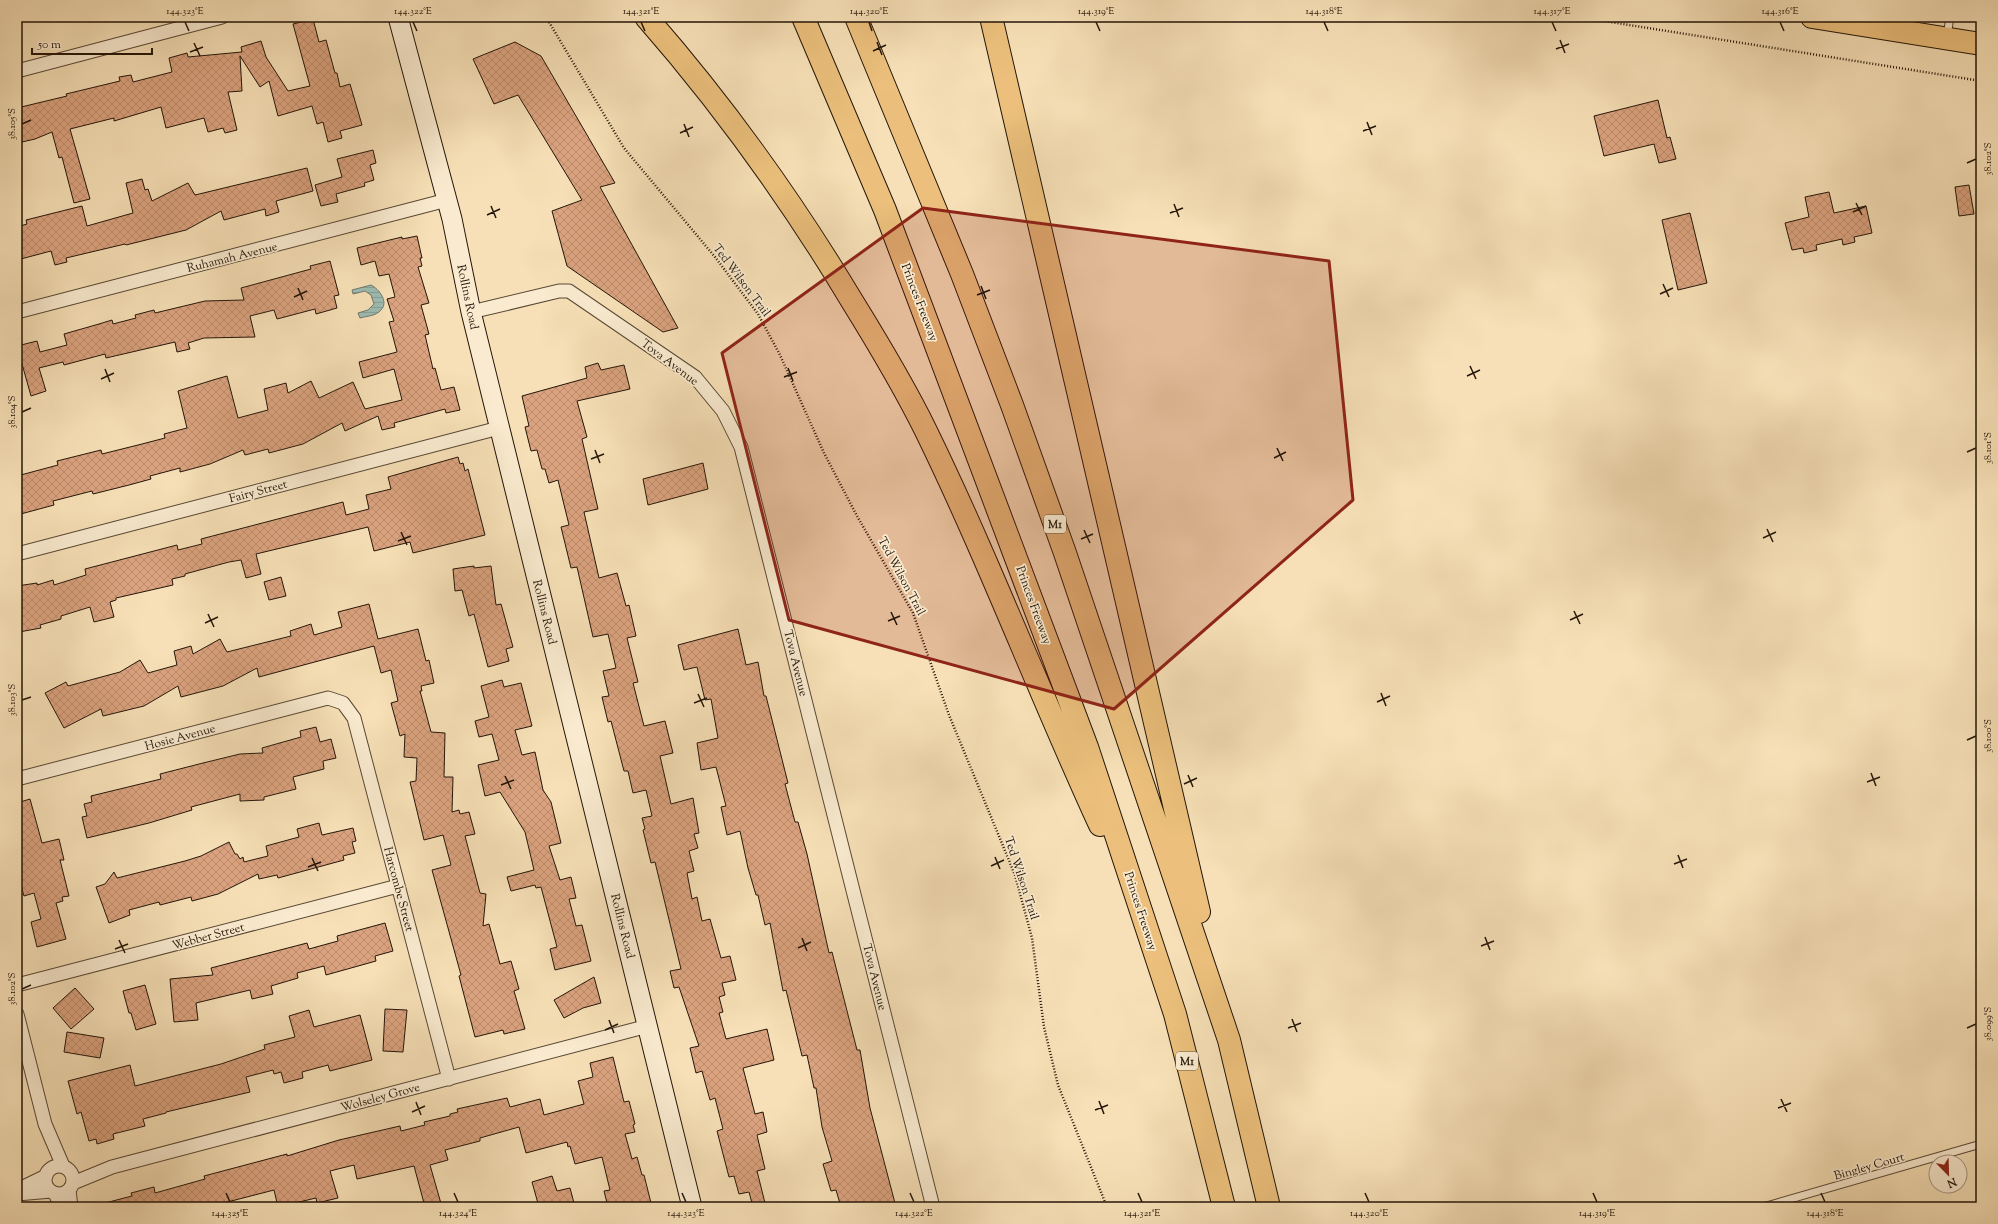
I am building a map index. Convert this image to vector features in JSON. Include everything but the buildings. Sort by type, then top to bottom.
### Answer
[{"type":"highway","name":"Princes Freeway","points":[[803,17],[885,210],[1087,747],[1175,1014],[1224,1207]]},
{"type":"highway","name":"M1","points":[[856,17],[962,274],[1015,412],[1066,552],[1228,1040],[1269,1207]]},
{"type":"highway","points":[[990,17],[1228,1040]]},
{"type":"highway","points":[[1812,17],[1981,44]]},
{"type":"highway","points":[[650,21],[778,185],[818,244],[890,362],[926,431],[957,498],[1070,760],[1143,917]]},
{"type":"street","points":[[17,71],[222,17]]},
{"type":"street","name":"Rollins Road","points":[[398,17],[447,200],[471,312],[499,428],[692,1207]]},
{"type":"street","name":"Ruhamah Avenue","points":[[17,312],[447,200]]},
{"type":"street","name":"Tova Avenue","points":[[471,312],[559,290],[569,291],[695,377],[723,411],[741,447],[933,1207]]},
{"type":"street","name":"Fairy Street","points":[[17,554],[499,428]]},
{"type":"street","name":"Hosie Avenue","points":[[17,779],[328,698],[343,703]]},
{"type":"street","name":"Harcombe Street","points":[[343,703],[354,718],[449,1079]]},
{"type":"street","name":"Webber Street","points":[[17,985],[398,886]]},
{"type":"street","points":[[17,1014],[57,1170]]},
{"type":"street","name":"Wolseley Grove","points":[[71,1187],[112,1167],[648,1026]]},
{"type":"street","name":"Wolseley Grove","points":[[17,1190],[57,1170],[112,1167]]},
{"type":"street","points":[[57,1170],[73,1176],[71,1187],[71,1207]]},
{"type":"street","points":[[57,1170],[46,1184],[53,1192],[61,1207]]},
{"type":"street","points":[[17,1194],[53,1192],[63,1193],[71,1187]]},
{"type":"lane","points":[[1947,39],[1950,17]]},
{"type":"lane","name":"Bingley Court","points":[[1763,1207],[1981,1144]]},
{"type":"path","name":"Ted Wilson Trail","points":[[546,17],[624,148],[715,257],[758,314],[783,362],[824,453],[857,516],[913,613],[949,716],[1015,875],[1032,938],[1044,1027],[1058,1085],[1108,1207]]},
{"type":"path","points":[[1579,17],[1981,81]]},
{"type":"highlighted area","points":[[923,208],[1329,261],[1353,500],[1114,709],[789,620],[722,353]]},
{"type":"water","points":[[371,285],[377,289],[382,296],[384,303],[383,307],[377,314],[360,318],[358,313],[368,310],[374,304],[371,295],[365,291],[353,294],[352,290]]}]
